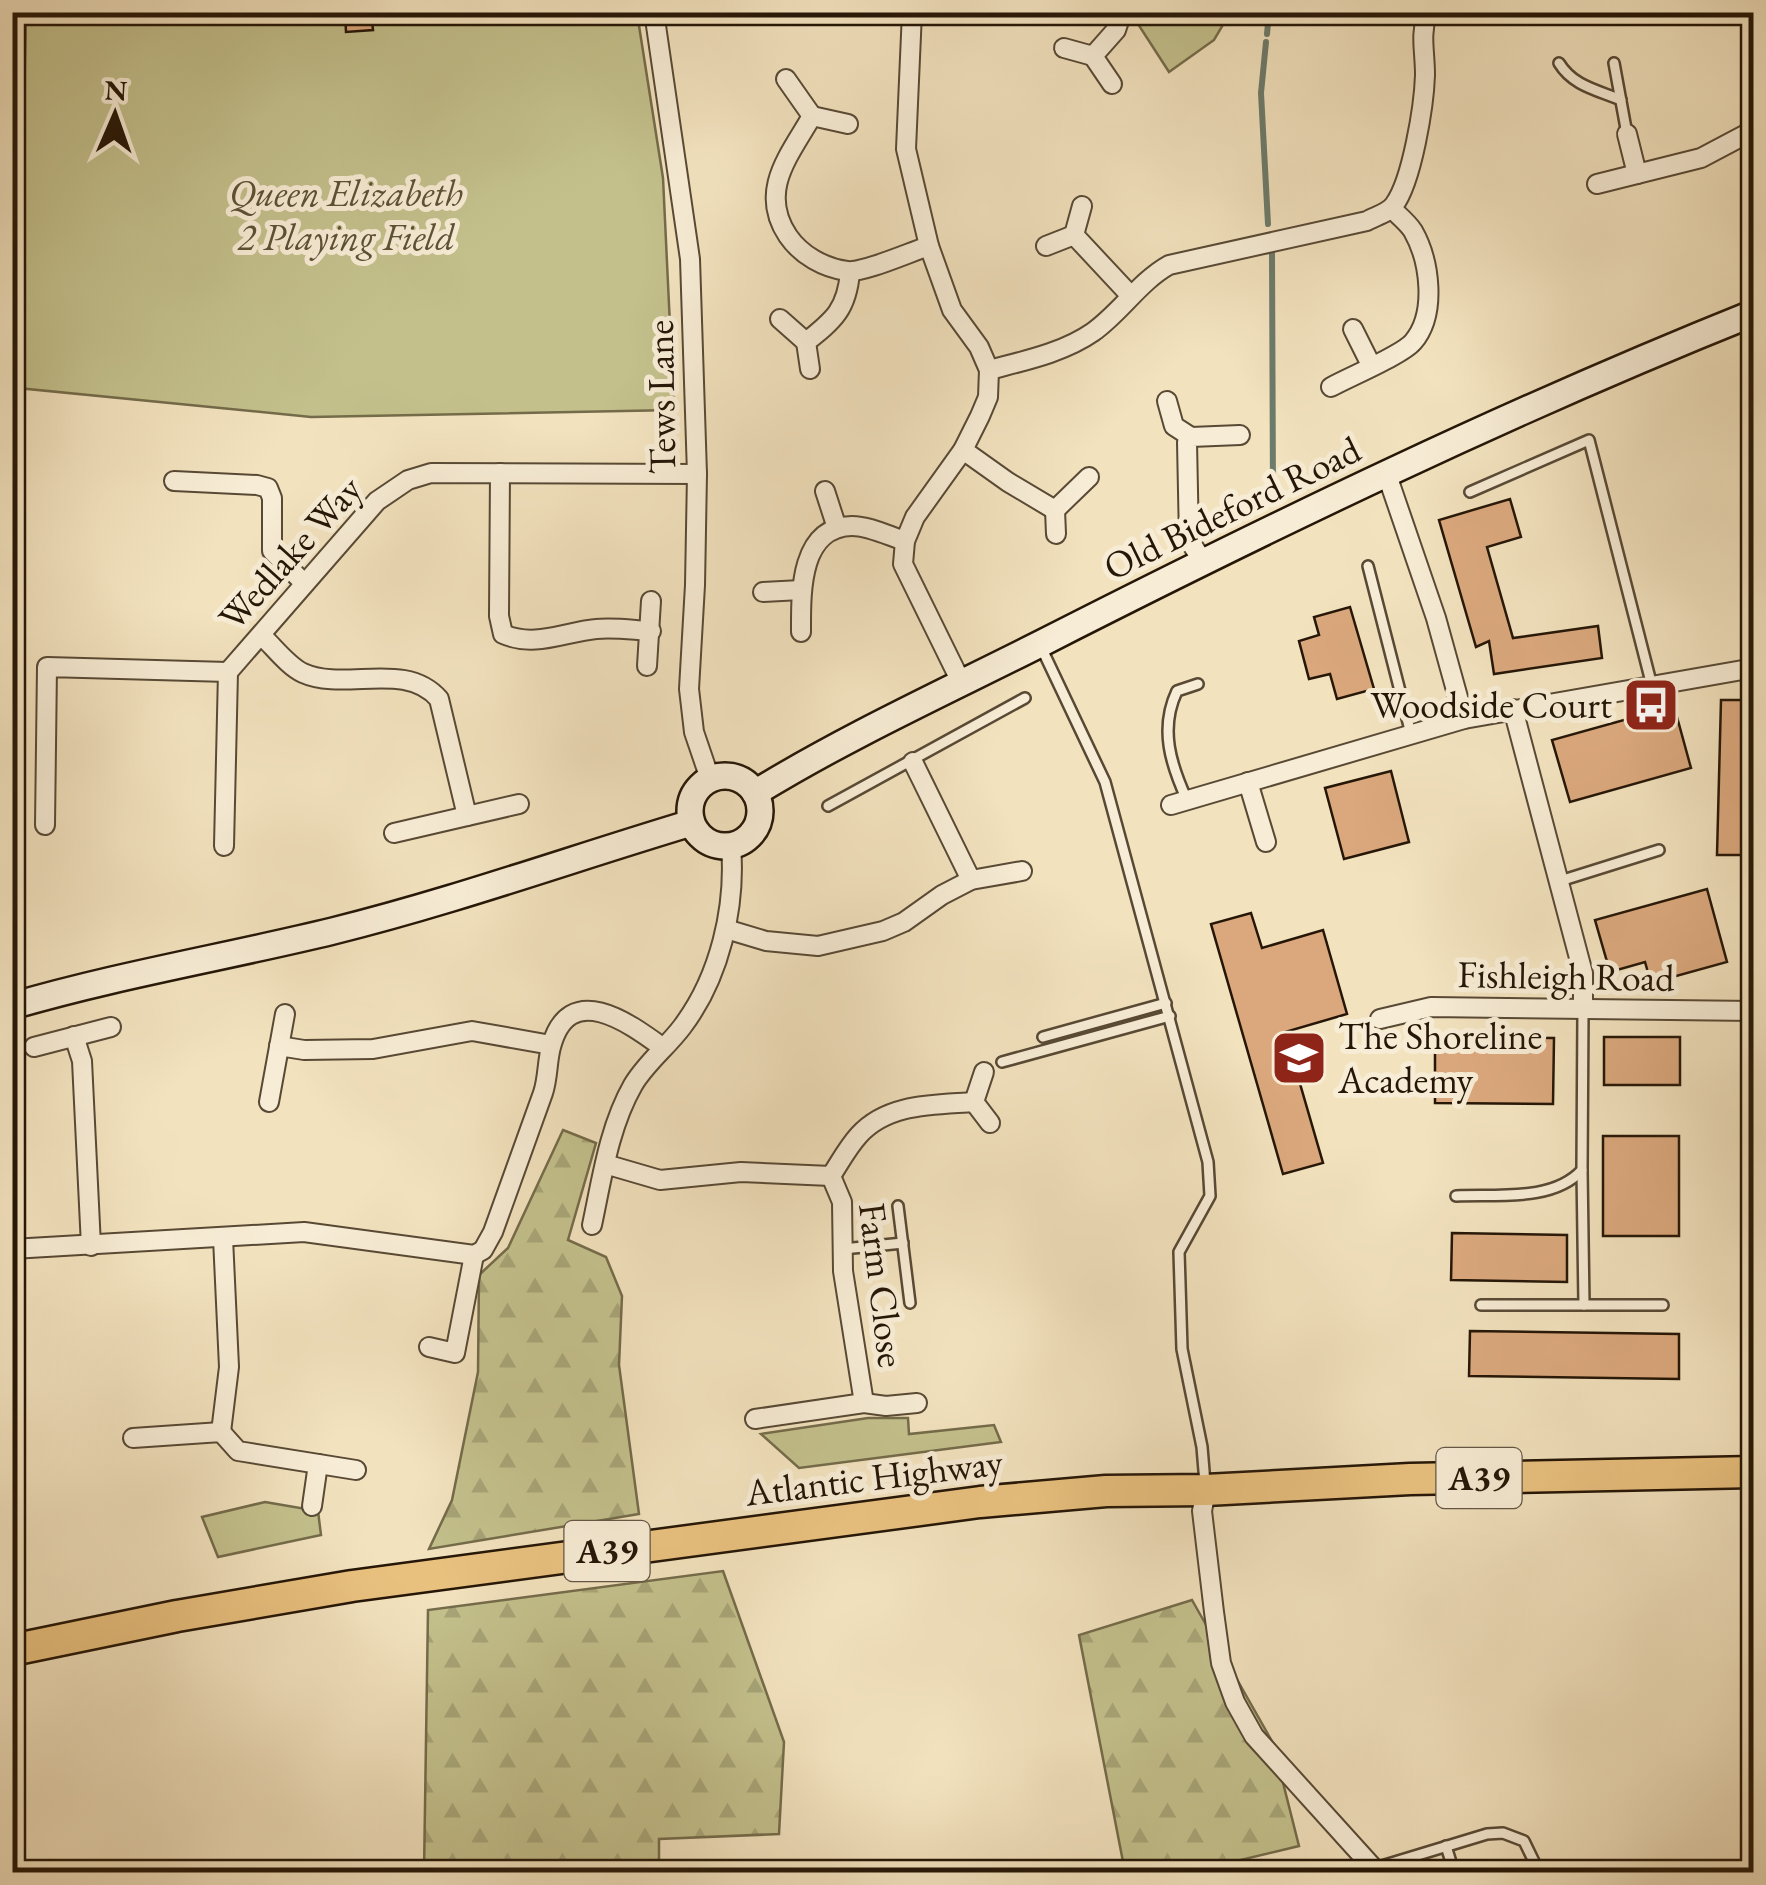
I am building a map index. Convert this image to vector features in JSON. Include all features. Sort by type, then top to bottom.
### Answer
[{"type":"highway","name":"Atlantic Highway","points":[[12,1650],[352,1586],[980,1502],[1106,1491],[1410,1479],[1754,1472]]},
{"type":"street","name":"Tews Lane","points":[[654,12],[690,259],[696,474],[689,689],[694,732],[710,779]]},
{"type":"street","points":[[912,12],[906,149],[929,246],[952,310],[980,347],[989,370],[988,397],[963,450],[915,517],[905,541],[904,564],[961,682]]},
{"type":"street","points":[[1093,56],[1116,30],[1122,12]]},
{"type":"street","points":[[989,370],[1040,356],[1090,335],[1148,277],[1169,265],[1367,221],[1392,208],[1407,182],[1416,137],[1425,75],[1420,34],[1427,12]]},
{"type":"street","points":[[1064,48],[1093,56],[1112,84]]},
{"type":"street","points":[[786,78],[812,116],[848,124]]},
{"type":"street","points":[[812,116],[780,173],[773,203],[780,224],[795,246],[811,259],[850,272],[929,246]]},
{"type":"street","points":[[1597,184],[1701,158],[1754,130]]},
{"type":"street","points":[[1628,134],[1637,174]]},
{"type":"street","points":[[1074,236],[1082,206]]},
{"type":"street","points":[[1331,387],[1411,345],[1425,324],[1425,263],[1412,230],[1392,208]]},
{"type":"street","points":[[1074,236],[1132,296]]},
{"type":"street","points":[[1046,246],[1074,236]]},
{"type":"street","points":[[806,342],[828,324],[848,297],[850,272]]},
{"type":"street","name":"Old Bideford Road","points":[[755,793],[804,763],[1202,560],[1608,372],[1754,314]]},
{"type":"street","points":[[780,319],[806,342],[810,369]]},
{"type":"street","points":[[1354,329],[1371,366]]},
{"type":"street","points":[[1167,402],[1174,426],[1191,438],[1240,435]]},
{"type":"street","points":[[1191,438],[1187,442],[1189,540],[1202,560]]},
{"type":"street","points":[[963,450],[1055,510]]},
{"type":"street","points":[[500,472],[499,616],[503,634],[555,640],[595,629],[651,631]]},
{"type":"street","name":"Wedlake Way","points":[[224,846],[228,672],[376,501],[392,488],[431,473],[696,474]]},
{"type":"street","points":[[1387,476],[1436,618],[1464,719]]},
{"type":"street","points":[[1056,534],[1055,510],[1089,477]]},
{"type":"street","points":[[174,481],[268,488],[272,498],[272,552],[304,583]]},
{"type":"street","points":[[825,491],[837,528]]},
{"type":"street","points":[[801,632],[801,590],[815,542],[837,528],[857,526],[905,541]]},
{"type":"street","points":[[763,592],[801,590]]},
{"type":"street","points":[[647,666],[652,600]]},
{"type":"street","points":[[262,636],[301,672],[406,679],[430,688],[438,699],[466,816]]},
{"type":"street","points":[[46,825],[48,668],[228,672]]},
{"type":"street","points":[[1179,803],[1464,719],[1754,668]]},
{"type":"street","points":[[1513,709],[1582,974],[1583,1010]]},
{"type":"street","points":[[913,762],[971,880]]},
{"type":"street","points":[[737,778],[755,793],[760,805],[759,820],[746,840],[720,846],[705,841],[691,822],[694,794],[710,779],[737,778]]},
{"type":"street","points":[[1248,782],[1266,842]]},
{"type":"street","points":[[394,833],[519,804]]},
{"type":"street","points":[[12,1006],[135,972],[331,932],[436,904],[691,822]]},
{"type":"street","points":[[592,1225],[615,1126],[634,1083],[680,1030],[698,1002],[726,929],[734,879],[732,846]]},
{"type":"street","points":[[726,929],[766,942],[818,946],[883,931],[904,922],[971,880],[1022,872]]},
{"type":"street","name":"Fishleigh Road","points":[[1380,1019],[1432,1007],[1754,1010]]},
{"type":"street","points":[[12,1249],[304,1232],[474,1255],[483,1250],[494,1232],[545,1085],[551,1046],[559,1028],[570,1017],[597,1010],[631,1024],[662,1047]]},
{"type":"street","points":[[269,1102],[285,1014]]},
{"type":"street","points":[[34,1047],[111,1027]]},
{"type":"street","points":[[279,1046],[304,1050],[373,1049],[472,1031],[551,1046]]},
{"type":"street","points":[[74,1036],[82,1061],[91,1246]]},
{"type":"street","points":[[984,1072],[974,1102],[990,1123]]},
{"type":"street","name":"Farm Close","points":[[831,1176],[859,1134],[889,1114],[908,1107],[974,1102]]},
{"type":"street","name":"Farm Close","points":[[605,1164],[660,1180],[741,1172],[831,1176]]},
{"type":"street","name":"Farm Close","points":[[831,1176],[842,1202],[843,1272],[864,1403]]},
{"type":"street","points":[[223,1238],[228,1367],[221,1432],[238,1452],[356,1470]]},
{"type":"street","points":[[429,1347],[454,1353],[474,1255]]},
{"type":"street","name":"Farm Close","points":[[754,1419],[864,1403],[917,1403]]},
{"type":"street","points":[[133,1438],[221,1432]]},
{"type":"street","points":[[312,1506],[318,1464]]},
{"type":"street","points":[[1206,1490],[1202,1511],[1214,1612],[1221,1663],[1235,1702],[1266,1750],[1376,1870]]},
{"type":"lane","points":[[1559,63],[1567,76],[1582,86],[1621,100]]},
{"type":"lane","points":[[1614,64],[1628,134]]},
{"type":"lane","points":[[1470,492],[1589,440],[1652,686]]},
{"type":"lane","points":[[1368,566],[1411,734]]},
{"type":"lane","points":[[1040,644],[1105,782],[1208,1162],[1210,1196],[1179,1252],[1182,1349],[1202,1447],[1206,1490]]},
{"type":"lane","points":[[1179,803],[1168,738],[1172,702],[1177,691],[1198,684]]},
{"type":"lane","points":[[828,806],[1026,698]]},
{"type":"lane","points":[[1560,881],[1659,850]]},
{"type":"lane","points":[[1043,1037],[1166,1003]]},
{"type":"lane","points":[[1583,1010],[1584,1305]]},
{"type":"lane","points":[[1002,1062],[1170,1016]]},
{"type":"lane","points":[[1456,1196],[1546,1191],[1572,1182],[1582,1170]]},
{"type":"lane","points":[[898,1206],[910,1303]]},
{"type":"lane","points":[[843,1249],[902,1243]]},
{"type":"lane","points":[[1481,1305],[1662,1305]]},
{"type":"lane","points":[[1376,1870],[1486,1834],[1512,1835],[1531,1850],[1539,1872]]},
{"type":"lane","points":[[1446,1846],[1454,1872]]},
{"type":"green space","name":"Queen Elizabeth 2 Playing Field","points":[[26,13],[637,13],[663,178],[674,410],[311,417],[18,388]]},
{"type":"green space","points":[[1140,13],[1230,13],[1214,40],[1169,72],[1138,24]]},
{"type":"green space","points":[[563,1130],[596,1143],[568,1240],[606,1257],[622,1296],[619,1365],[639,1514],[429,1549],[452,1500],[478,1372],[479,1275],[508,1248]]},
{"type":"green space","points":[[868,1418],[908,1418],[909,1434],[994,1425],[1001,1442],[799,1468],[761,1434]]},
{"type":"green space","points":[[265,1502],[318,1511],[321,1535],[218,1557],[202,1517]]},
{"type":"green space","points":[[723,1571],[784,1742],[779,1834],[659,1839],[659,1872],[424,1872],[428,1610]]},
{"type":"green space","points":[[1192,1600],[1273,1743],[1299,1846],[1190,1872],[1125,1872],[1079,1635]]},
{"type":"building","points":[[345,12],[371,12],[373,30],[346,32]]},
{"type":"building","points":[[1510,499],[1521,537],[1487,547],[1513,638],[1598,626],[1602,658],[1494,674],[1489,641],[1476,647],[1439,520]]},
{"type":"building","points":[[1350,607],[1374,689],[1337,699],[1330,674],[1309,679],[1299,641],[1319,635],[1314,617]]},
{"type":"building","points":[[1721,700],[1754,700],[1754,855],[1717,855]]},
{"type":"building","points":[[1674,706],[1691,768],[1570,802],[1552,740]]},
{"type":"building","points":[[1391,771],[1409,842],[1344,859],[1325,788]]},
{"type":"building","points":[[1707,889],[1727,962],[1651,983],[1645,962],[1610,972],[1595,920]]},
{"type":"building","points":[[1251,913],[1262,948],[1323,930],[1347,1014],[1285,1032],[1323,1163],[1283,1174],[1211,924]]},
{"type":"building","points":[[1435,1037],[1554,1038],[1553,1104],[1435,1103]]},
{"type":"building","points":[[1604,1037],[1680,1037],[1680,1085],[1604,1085]]},
{"type":"building","points":[[1603,1136],[1679,1136],[1679,1236],[1603,1236]]},
{"type":"building","points":[[1452,1233],[1567,1235],[1567,1282],[1451,1280]]},
{"type":"building","points":[[1470,1331],[1679,1334],[1679,1379],[1469,1376]]},
{"type":"waterway","points":[[1267,34],[1269,12]]},
{"type":"waterway","points":[[1266,42],[1261,93],[1268,224]]},
{"type":"waterway","points":[[1272,253],[1273,497]]},
{"type":"place","name":"Woodside Court","points":[[1651,705]]},
{"type":"place","name":"The Shoreline Academy","points":[[1299,1058]]}]
